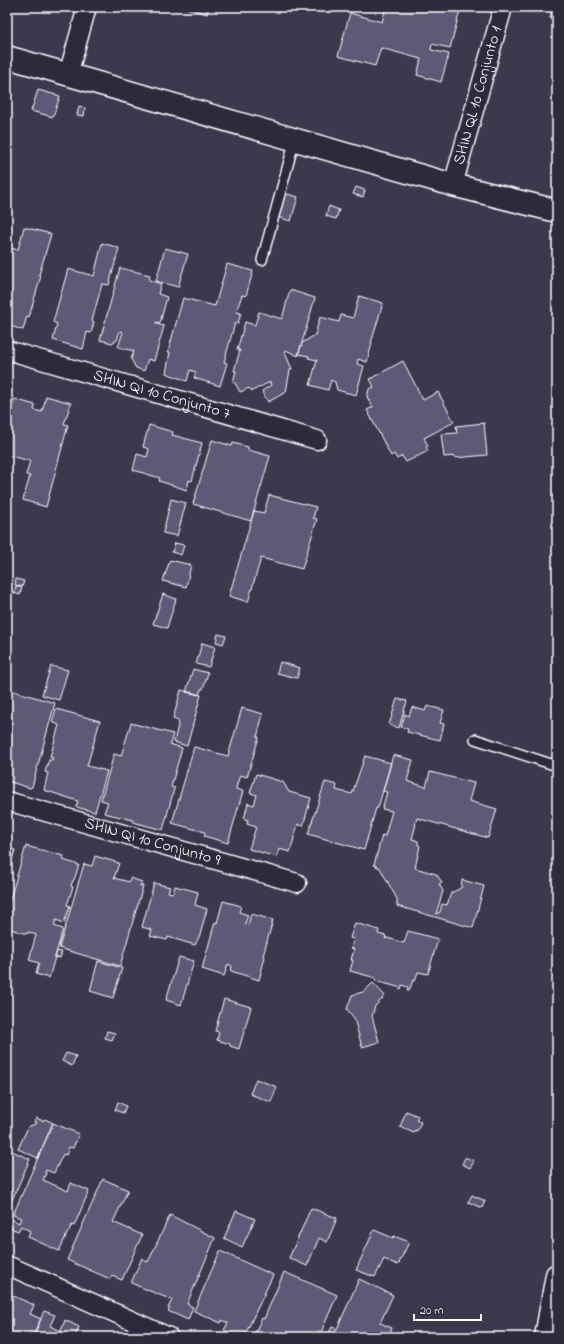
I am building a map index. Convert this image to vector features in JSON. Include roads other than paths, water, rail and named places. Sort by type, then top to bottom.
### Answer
[{"type":"street","points":[[68,75],[87,7]]},
{"type":"street","name":"SHIN QL 10 Conjunto 1","points":[[453,185],[503,7]]},
{"type":"street","points":[[7,57],[453,185],[557,211]]},
{"type":"street","name":"SHIN QI 10 Conjunto 7","points":[[7,350],[317,440]]},
{"type":"street","name":"SHIN QI 10 Conjunto 9","points":[[7,801],[297,884]]},
{"type":"street","points":[[7,1265],[169,1337]]},
{"type":"street","points":[[550,1333],[557,1276]]},
{"type":"lane","points":[[262,260],[295,139]]},
{"type":"lane","points":[[475,739],[557,766]]}]
